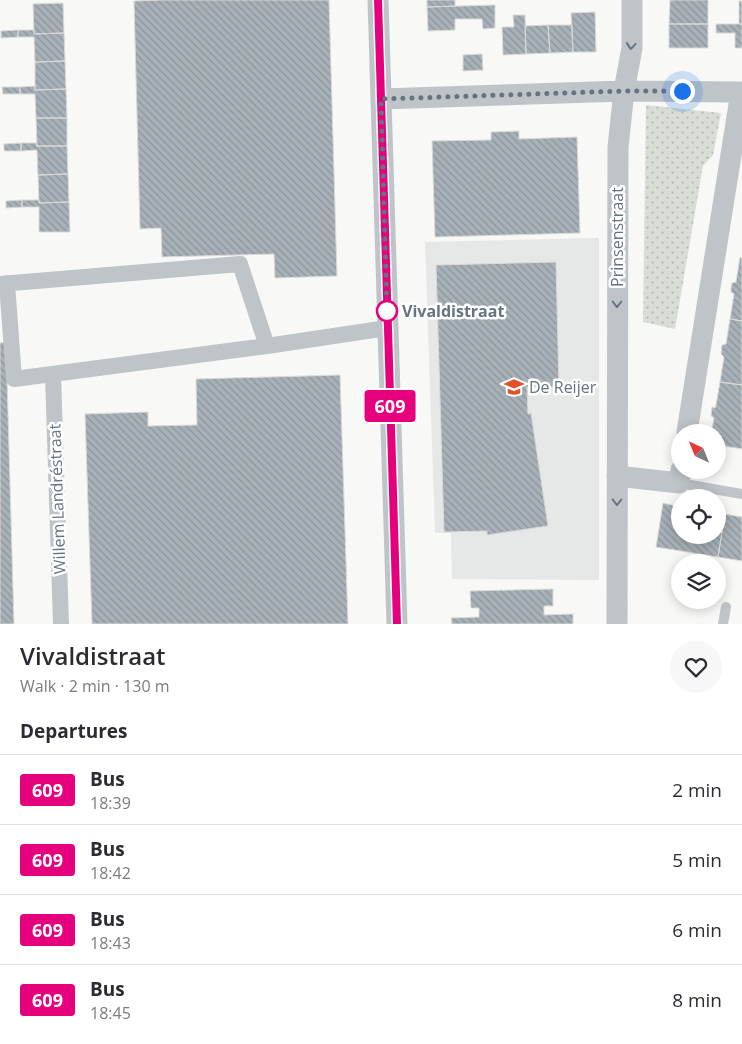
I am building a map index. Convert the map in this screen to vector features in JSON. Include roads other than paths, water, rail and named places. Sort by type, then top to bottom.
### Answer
[{"type":"street","points":[[378,0],[397,624]]},
{"type":"street","name":"Prinsenstraat","points":[[617,624],[618,147],[624,91],[632,48],[632,0]]},
{"type":"street","points":[[381,99],[624,91],[742,92],[688,424]]},
{"type":"street","points":[[267,346],[240,264],[4,283],[14,380],[267,346],[387,328]]},
{"type":"street","name":"Willem Landréstraat","points":[[53,374],[61,624]]},
{"type":"street","points":[[617,476],[671,477]]},
{"type":"lane","points":[[687,479],[742,494]]},
{"type":"lane","points":[[722,624],[726,609]]},
{"type":"place","name":"Vivaldistraat","points":[[387,311]]},
{"type":"place","name":"De Reijer","points":[[514,387]]}]
